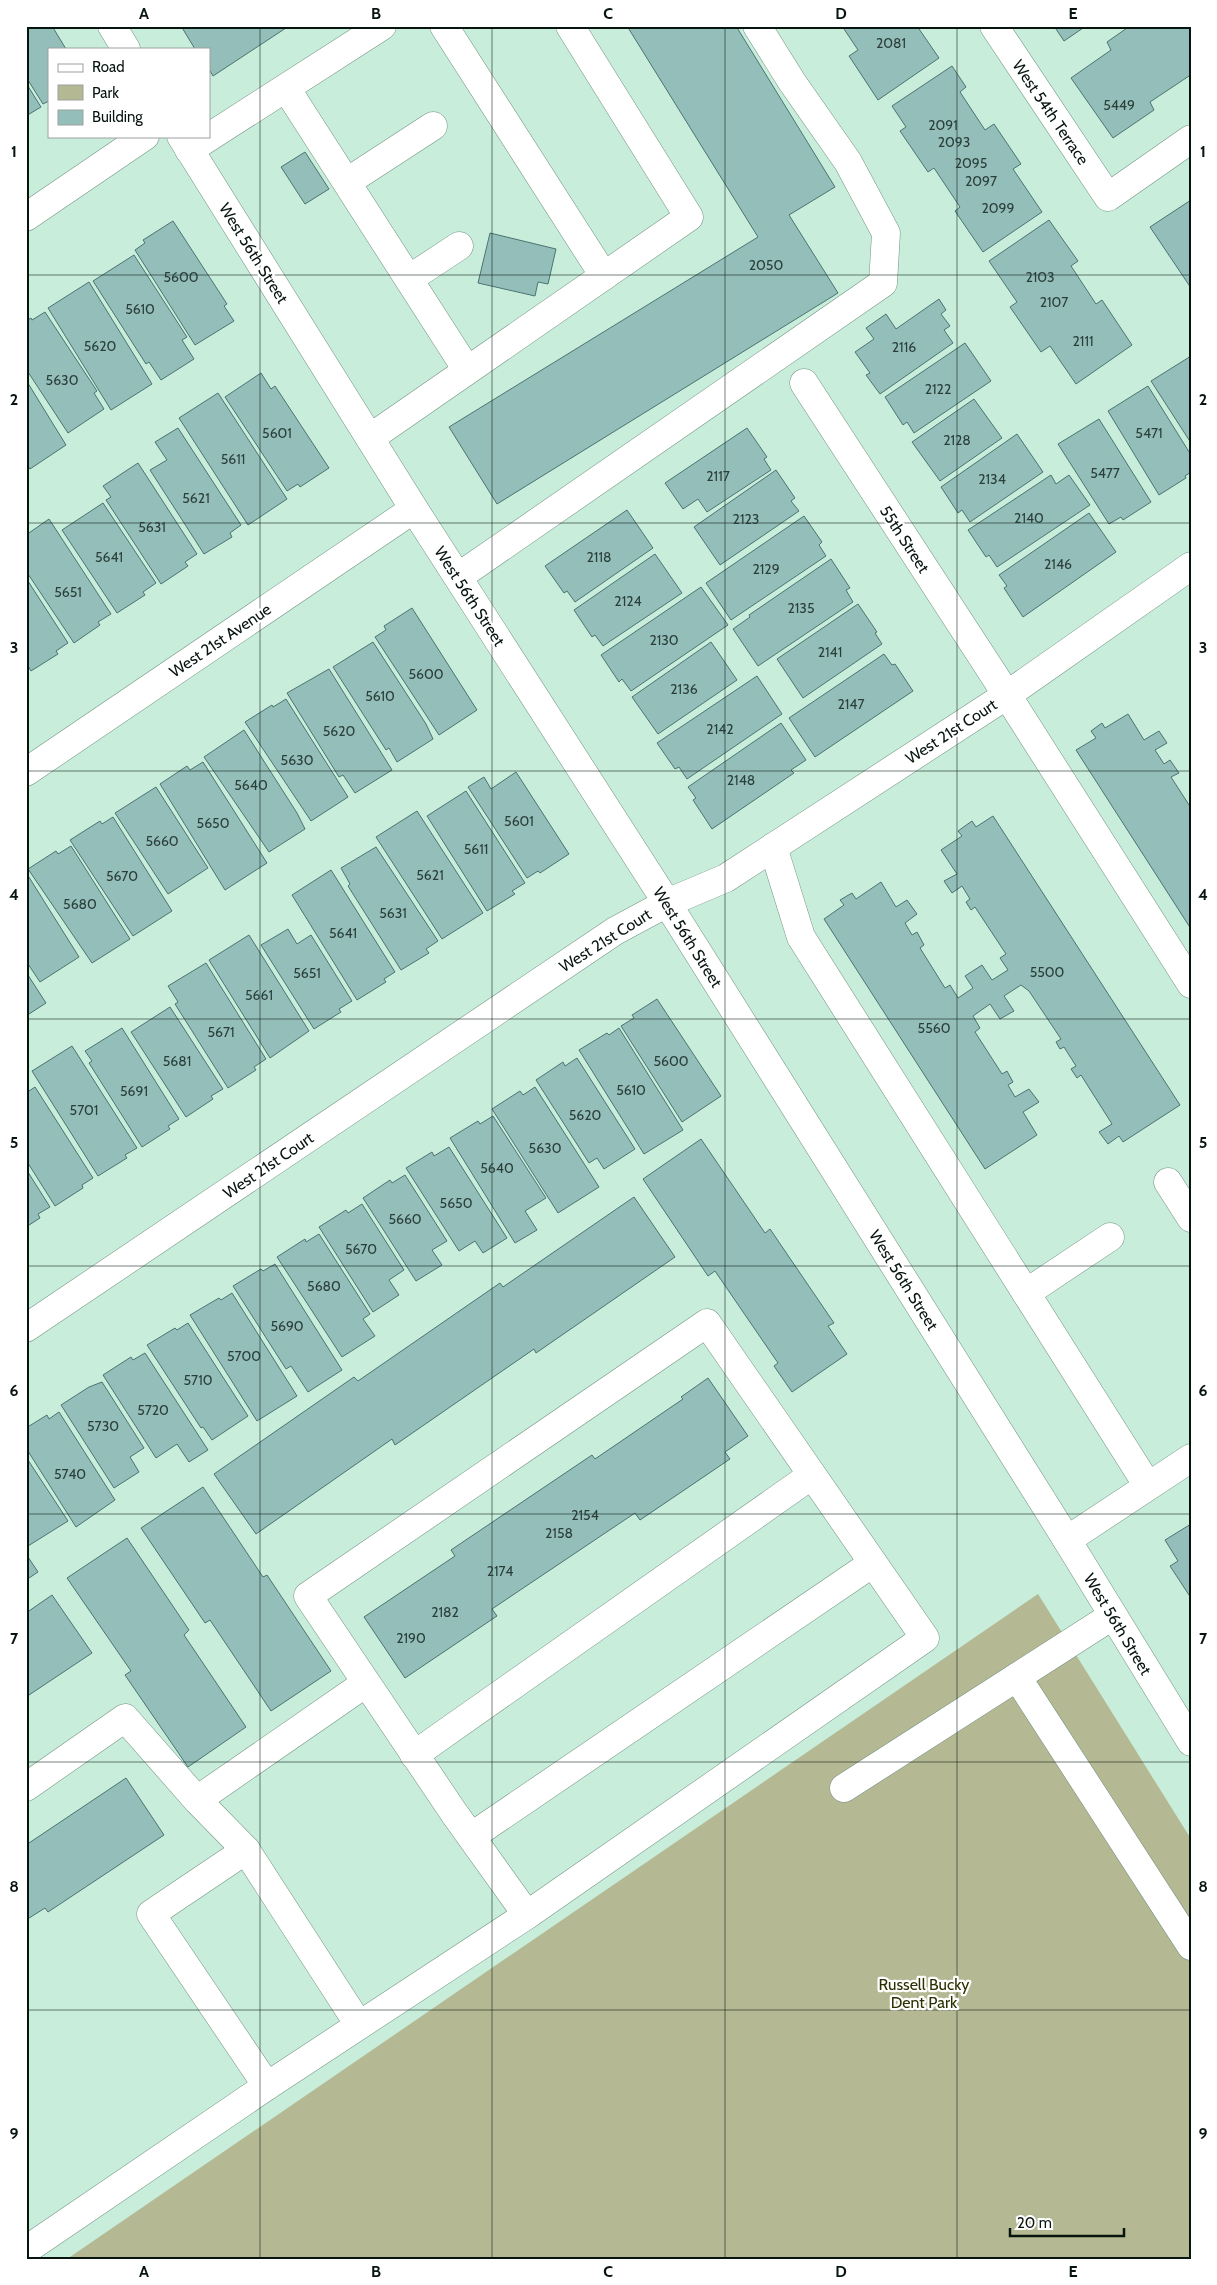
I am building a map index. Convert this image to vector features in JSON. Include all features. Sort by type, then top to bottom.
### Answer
[{"type":"street","points":[[112,26],[125,48]]},
{"type":"street","points":[[210,129],[286,88],[382,26]]},
{"type":"street","points":[[444,26],[604,276]]},
{"type":"street","points":[[370,438],[689,217],[570,26]]},
{"type":"street","points":[[458,577],[883,283],[886,233],[848,162],[792,82],[757,26]]},
{"type":"street","name":"West 54th Terrace","points":[[994,26],[1108,197],[1191,139]]},
{"type":"street","points":[[286,88],[467,370]]},
{"type":"street","points":[[347,182],[433,126]]},
{"type":"street","points":[[26,217],[142,138]]},
{"type":"street","name":"West 56th Street","points":[[185,143],[414,509],[667,903],[1067,1540],[1191,1742]]},
{"type":"street","points":[[409,279],[459,246]]},
{"type":"street","name":"55th Street","points":[[804,383],[1007,694],[1191,984]]},
{"type":"street","name":"West 21st Avenue","points":[[26,772],[414,509]]},
{"type":"street","name":"West 21st Court","points":[[26,1328],[615,931],[667,903],[726,878],[1007,694],[1191,566]]},
{"type":"street","points":[[774,847],[801,937],[1148,1486]]},
{"type":"street","points":[[1168,1182],[1191,1218]]},
{"type":"street","points":[[1026,1293],[1110,1237]]},
{"type":"street","points":[[26,2250],[267,2086],[527,1915],[925,1638],[706,1323],[308,1596],[414,1754],[527,1915]]},
{"type":"street","points":[[1067,1540],[1191,1458]]},
{"type":"street","points":[[414,1754],[812,1474]]},
{"type":"street","points":[[472,1836],[873,1563]]},
{"type":"street","points":[[844,1788],[1112,1616]]},
{"type":"street","points":[[1017,1677],[1191,1946]]},
{"type":"street","points":[[197,1800],[366,1683]]},
{"type":"street","points":[[26,1786],[125,1718],[197,1800],[246,1850],[359,2025]]},
{"type":"street","points":[[246,1850],[151,1914],[267,2086]]},
{"type":"green space","name":"Russell Bucky Dent Park","points":[[1038,1594],[1191,1839],[1191,2259],[67,2259]]},
{"type":"building","points":[[26,26],[52,26],[65,48],[48,48],[48,102],[43,104],[26,77]]},
{"type":"building","points":[[181,26],[289,26],[213,76],[210,71],[210,48],[194,48]]},
{"type":"building","points":[[627,26],[736,26],[835,187],[789,215],[838,293],[497,504],[449,427],[758,237]]},
{"type":"building","points":[[842,26],[917,26],[939,58],[878,100],[849,56],[858,50]]},
{"type":"building","points":[[1054,26],[1086,26],[1064,41]]},
{"type":"building","points":[[1130,26],[1191,26],[1191,80],[1189,76],[1150,102],[1154,110],[1113,138],[1071,78],[1111,50],[1107,42]]},
{"type":"building","points":[[952,66],[966,87],[960,92],[985,130],[994,124],[1021,164],[1013,169],[1042,212],[983,252],[955,211],[960,207],[934,168],[928,172],[900,131],[906,127],[892,106]]},
{"type":"building","points":[[26,83],[41,107],[26,116]]},
{"type":"building","points":[[305,152],[329,189],[305,204],[281,167]]},
{"type":"building","points":[[1191,200],[1191,288],[1150,227]]},
{"type":"building","points":[[1049,220],[1078,261],[1071,266],[1096,304],[1102,300],[1132,345],[1076,384],[1050,346],[1041,352],[1010,307],[1017,302],[989,261]]},
{"type":"building","points":[[173,221],[227,304],[224,306],[234,321],[195,345],[135,250],[145,243],[143,240]]},
{"type":"building","points":[[490,233],[556,249],[548,284],[538,282],[535,296],[478,283]]},
{"type":"building","points":[[134,255],[187,337],[182,340],[194,359],[161,380],[149,362],[146,364],[93,281]]},
{"type":"building","points":[[89,282],[152,384],[111,410],[48,308]]},
{"type":"building","points":[[939,299],[946,310],[941,314],[950,326],[944,330],[953,343],[880,394],[866,375],[870,373],[855,352],[874,339],[866,328],[886,314],[896,329]]},
{"type":"building","points":[[45,312],[97,391],[94,393],[104,409],[68,433],[26,369],[26,321],[31,318],[32,320]]},
{"type":"building","points":[[965,343],[991,381],[914,433],[907,422],[903,425],[885,397]]},
{"type":"building","points":[[1191,356],[1191,443],[1151,381]]},
{"type":"building","points":[[261,373],[271,389],[275,386],[329,468],[300,487],[298,484],[287,491],[225,397]]},
{"type":"building","points":[[26,380],[66,445],[30,469],[26,463]]},
{"type":"building","points":[[1148,386],[1191,455],[1191,472],[1185,476],[1186,478],[1159,495],[1108,411]]},
{"type":"building","points":[[218,393],[287,499],[248,525],[179,418]]},
{"type":"building","points":[[974,399],[1002,438],[940,481],[912,442]]},
{"type":"building","points":[[1099,419],[1151,502],[1123,520],[1121,517],[1109,524],[1058,444]]},
{"type":"building","points":[[178,428],[241,525],[230,533],[232,537],[204,554],[150,470],[167,460],[155,442]]},
{"type":"building","points":[[747,428],[767,457],[764,459],[771,470],[707,512],[698,499],[683,509],[665,483]]},
{"type":"building","points":[[1017,434],[1043,472],[970,522],[962,510],[958,513],[941,487]]},
{"type":"building","points":[[138,463],[197,554],[185,562],[188,566],[161,584],[106,500],[111,497],[103,486]]},
{"type":"building","points":[[776,470],[795,498],[791,501],[799,511],[720,565],[694,527]]},
{"type":"building","points":[[1051,475],[1056,484],[1069,475],[1090,505],[997,567],[989,555],[986,557],[968,530]]},
{"type":"building","points":[[103,503],[156,583],[143,592],[145,595],[117,613],[62,530]]},
{"type":"building","points":[[627,510],[653,548],[575,602],[567,591],[564,593],[545,566]]},
{"type":"building","points":[[1089,513],[1116,552],[1023,617],[1004,588],[1007,586],[999,575]]},
{"type":"building","points":[[804,516],[822,542],[819,545],[826,556],[731,620],[706,583]]},
{"type":"building","points":[[49,519],[111,614],[98,622],[100,625],[74,643],[26,571],[26,555],[29,554],[26,550],[26,535]]},
{"type":"building","points":[[655,554],[682,593],[603,646],[595,635],[592,637],[574,610]]},
{"type":"building","points":[[831,559],[850,588],[846,590],[853,602],[758,666],[733,629],[750,617],[749,615]]},
{"type":"building","points":[[26,578],[68,643],[56,651],[58,654],[31,671],[26,663]]},
{"type":"building","points":[[701,587],[728,625],[631,691],[622,679],[619,682],[601,655]]},
{"type":"building","points":[[858,604],[877,632],[875,633],[882,644],[803,698],[777,659]]},
{"type":"building","points":[[412,608],[477,710],[439,735],[375,637],[386,630],[384,626]]},
{"type":"building","points":[[373,642],[426,724],[433,739],[397,762],[389,748],[386,750],[333,667]]},
{"type":"building","points":[[711,642],[737,680],[658,734],[632,697]]},
{"type":"building","points":[[884,654],[892,665],[895,664],[913,691],[815,757],[789,718]]},
{"type":"building","points":[[329,669],[392,770],[355,793],[343,775],[339,777],[287,693]]},
{"type":"building","points":[[757,676],[782,714],[687,779],[679,767],[675,769],[657,743]]},
{"type":"building","points":[[286,699],[348,797],[311,821],[245,722],[272,705],[273,707]]},
{"type":"building","points":[[1128,714],[1144,740],[1159,731],[1167,743],[1155,750],[1164,764],[1170,760],[1179,773],[1171,777],[1191,808],[1191,929],[1076,750],[1096,738],[1091,731],[1102,723],[1105,728]]},
{"type":"building","points":[[781,723],[806,760],[791,770],[794,773],[712,829],[693,800],[696,798],[688,787]]},
{"type":"building","points":[[244,730],[297,813],[305,829],[269,852],[204,757]]},
{"type":"building","points":[[203,762],[267,863],[225,890],[160,784],[187,766],[190,770]]},
{"type":"building","points":[[516,772],[569,854],[540,873],[538,871],[527,878],[468,787],[484,777],[491,789]]},
{"type":"building","points":[[156,787],[208,868],[168,894],[115,813]]},
{"type":"building","points":[[466,791],[525,883],[512,891],[515,894],[487,911],[427,816]]},
{"type":"building","points":[[417,811],[483,913],[442,939],[376,837]]},
{"type":"building","points":[[993,816],[1180,1105],[1123,1142],[1119,1136],[1108,1144],[1099,1132],[1112,1124],[1081,1075],[1077,1078],[1071,1069],[1076,1066],[1064,1047],[1060,1049],[1056,1042],[1061,1039],[1029,991],[1021,985],[1004,996],[1014,1011],[1000,1019],[990,1004],[973,1016],[980,1028],[975,1032],[1002,1074],[1007,1071],[1013,1082],[1008,1085],[1015,1097],[1029,1089],[1039,1102],[1023,1112],[1037,1135],[985,1169],[824,919],[844,905],[840,900],[852,893],[856,899],[881,882],[896,907],[907,900],[917,914],[905,923],[912,935],[917,932],[924,945],[920,948],[945,988],[950,985],[958,998],[973,988],[965,976],[982,965],[992,980],[1008,970],[1000,958],[1006,954],[975,907],[971,910],[966,902],[970,899],[962,886],[952,893],[944,881],[957,874],[941,850],[962,836],[958,831],[972,821],[976,827]]},
{"type":"building","points":[[113,817],[172,911],[133,936],[70,840],[100,821],[102,824]]},
{"type":"building","points":[[71,846],[130,939],[92,963],[28,869],[56,851],[58,854]]},
{"type":"building","points":[[376,847],[438,941],[426,949],[429,953],[401,970],[348,886],[350,884],[341,868]]},
{"type":"building","points":[[331,870],[395,972],[384,979],[386,982],[357,1000],[292,895]]},
{"type":"building","points":[[27,874],[79,957],[40,982],[26,961]]},
{"type":"building","points":[[288,929],[297,944],[311,935],[352,1001],[339,1009],[341,1012],[314,1029],[261,945]]},
{"type":"building","points":[[249,935],[309,1031],[270,1058],[209,960]]},
{"type":"building","points":[[206,963],[266,1059],[254,1067],[256,1070],[228,1088],[175,1004],[178,1002],[168,986]]},
{"type":"building","points":[[26,972],[46,1003],[26,1016]]},
{"type":"building","points":[[657,999],[721,1096],[682,1122],[621,1026],[634,1018],[632,1015]]},
{"type":"building","points":[[170,1007],[223,1089],[211,1096],[213,1099],[186,1117],[131,1032]]},
{"type":"building","points":[[122,1028],[179,1119],[168,1126],[170,1129],[142,1147],[89,1063],[92,1061],[85,1051]]},
{"type":"building","points":[[619,1028],[683,1130],[644,1154],[579,1050]]},
{"type":"building","points":[[72,1046],[137,1148],[125,1155],[127,1158],[98,1176],[32,1071]]},
{"type":"building","points":[[577,1058],[635,1149],[604,1169],[597,1158],[589,1163],[536,1080],[563,1062],[565,1066]]},
{"type":"building","points":[[35,1087],[93,1178],[82,1185],[83,1188],[55,1206],[26,1160],[26,1093]]},
{"type":"building","points":[[535,1087],[599,1187],[558,1213],[492,1109],[520,1091],[523,1095]]},
{"type":"building","points":[[493,1116],[546,1198],[525,1211],[537,1230],[515,1243],[450,1138],[478,1121],[480,1124]]},
{"type":"building","points":[[701,1139],[765,1233],[770,1229],[834,1323],[828,1326],[847,1354],[792,1392],[774,1366],[778,1363],[715,1271],[708,1276],[643,1179]]},
{"type":"building","points":[[449,1147],[507,1238],[483,1253],[475,1241],[459,1251],[406,1168],[432,1152],[434,1156]]},
{"type":"building","points":[[26,1169],[50,1207],[38,1214],[40,1218],[26,1227]]},
{"type":"building","points":[[405,1175],[447,1241],[432,1250],[442,1265],[416,1281],[363,1198],[390,1180],[392,1183]]},
{"type":"building","points":[[634,1197],[675,1257],[536,1353],[534,1349],[395,1445],[392,1439],[256,1534],[214,1474],[354,1377],[358,1381],[500,1283],[503,1287]]},
{"type":"building","points":[[362,1204],[404,1270],[389,1280],[399,1295],[373,1312],[319,1227],[346,1210],[348,1213]]},
{"type":"building","points":[[319,1234],[370,1314],[363,1319],[375,1336],[342,1357],[277,1257],[305,1239],[306,1242]]},
{"type":"building","points":[[275,1264],[342,1370],[308,1392],[291,1366],[286,1369],[233,1286],[261,1269],[263,1271]]},
{"type":"building","points":[[232,1293],[297,1396],[257,1421],[190,1315],[219,1298],[221,1300]]},
{"type":"building","points":[[188,1323],[248,1416],[212,1440],[203,1427],[201,1428],[147,1345],[175,1328],[177,1330]]},
{"type":"building","points":[[145,1353],[208,1450],[189,1462],[177,1444],[156,1458],[103,1375],[131,1357],[133,1360]]},
{"type":"building","points":[[708,1378],[748,1436],[725,1452],[730,1459],[640,1520],[635,1513],[492,1609],[497,1616],[405,1678],[364,1617],[455,1556],[451,1550],[592,1455],[595,1459],[683,1399],[681,1397]]},
{"type":"building","points":[[102,1382],[144,1448],[130,1457],[139,1472],[114,1488],[61,1405],[89,1387]]},
{"type":"building","points":[[59,1412],[115,1500],[76,1527],[26,1448],[26,1428],[47,1415],[49,1419]]},
{"type":"building","points":[[26,1457],[68,1521],[28,1546],[26,1543]]},
{"type":"building","points":[[203,1487],[263,1577],[267,1575],[331,1671],[271,1711],[210,1620],[205,1623],[141,1528]]},
{"type":"building","points":[[1191,1524],[1191,1598],[1170,1566],[1178,1561],[1165,1540]]},
{"type":"building","points":[[127,1538],[189,1630],[184,1635],[246,1727],[188,1767],[125,1675],[131,1671],[67,1578]]},
{"type":"building","points":[[26,1554],[38,1572],[26,1580]]},
{"type":"building","points":[[52,1595],[92,1653],[26,1697],[26,1613]]},
{"type":"building","points":[[126,1778],[164,1835],[48,1912],[45,1908],[26,1920],[26,1845]]}]
